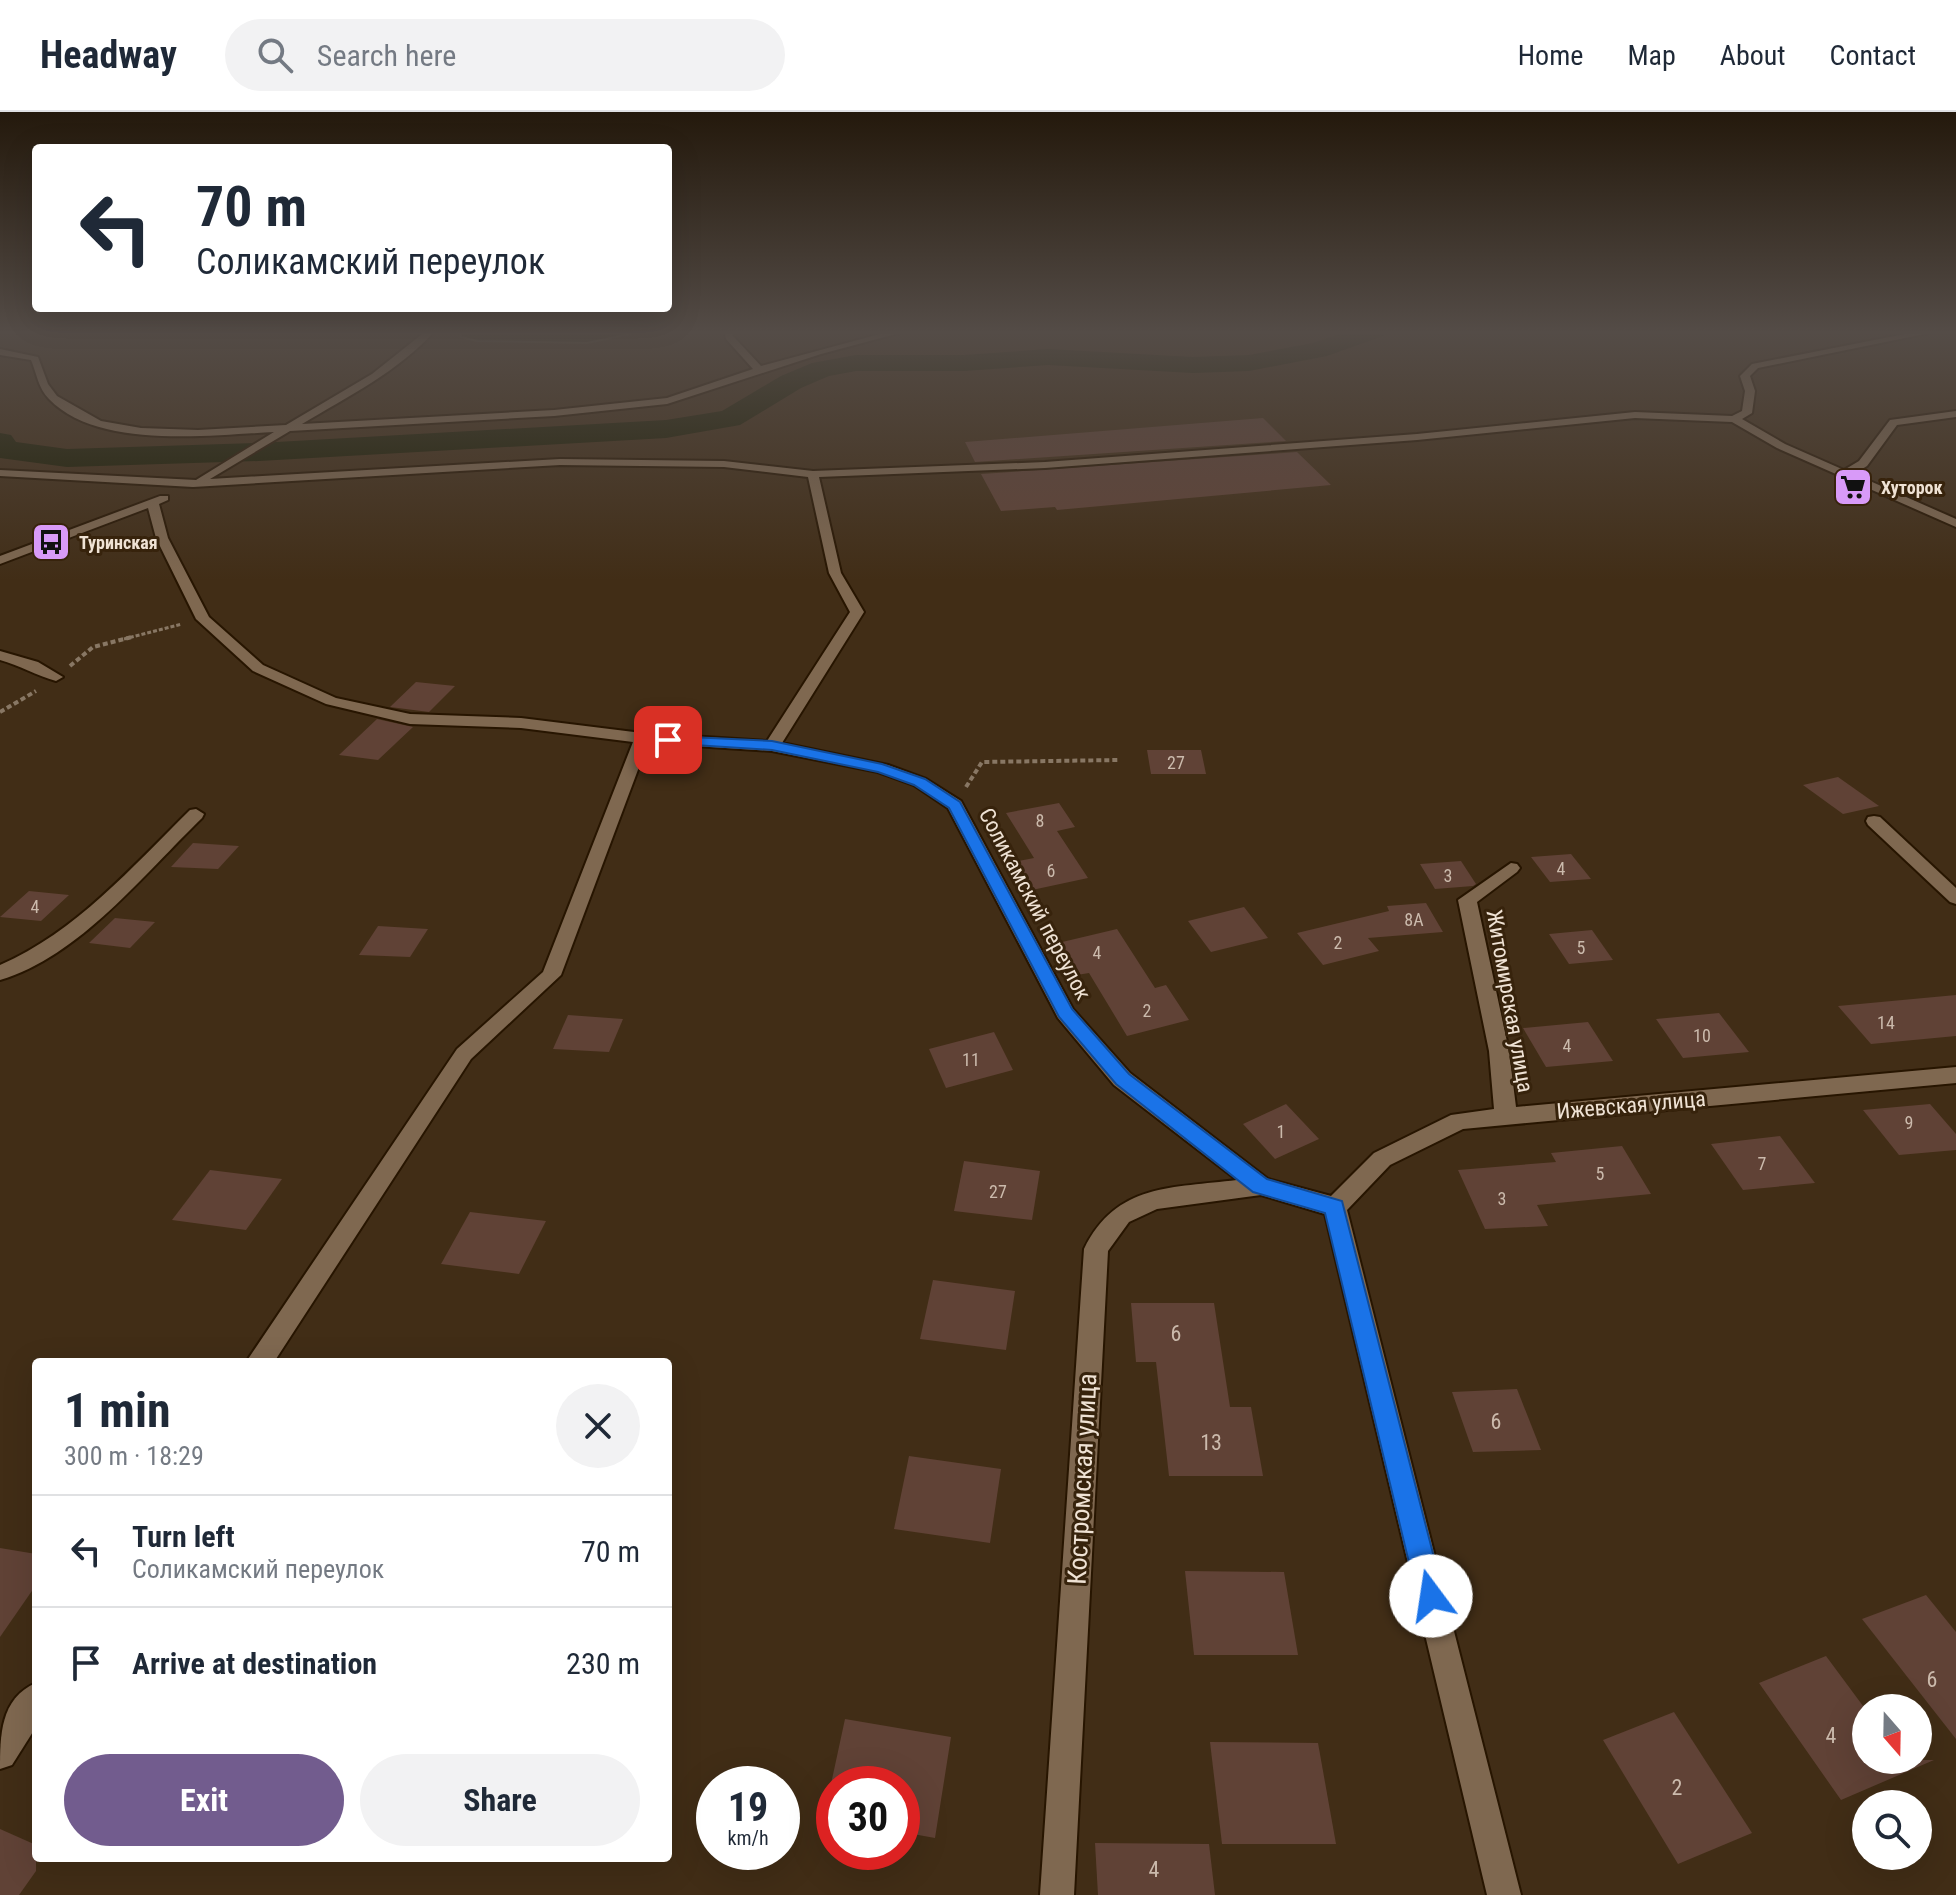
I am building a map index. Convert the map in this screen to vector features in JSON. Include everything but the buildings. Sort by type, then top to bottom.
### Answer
[{"type":"street","points":[[80,414],[90,421],[198,433],[533,414]]},
{"type":"street","points":[[0,560],[153,503],[221,470],[313,414]]},
{"type":"street","points":[[0,473],[193,484],[560,462],[724,464],[813,474],[1045,465],[1417,437],[1635,415],[1734,419],[1744,414]]},
{"type":"street","points":[[1846,473],[1867,464],[1887,427],[1894,422],[1954,414]]},
{"type":"street","points":[[1734,419],[1759,436],[1956,523]]},
{"type":"street","points":[[772,746],[857,612],[835,573],[813,474]]},
{"type":"street","points":[[153,503],[162,538],[203,619]]},
{"type":"street","name":"Соликамский переулок","points":[[203,619],[258,668],[331,701],[369,712],[410,719],[521,723],[642,738],[772,746],[882,768],[920,782],[955,805],[1065,1013],[1122,1079],[1261,1186],[1335,1207]]},
{"type":"street","points":[[0,655],[33,665],[56,677]]},
{"type":"street","points":[[262,1358],[464,1054],[551,975],[642,738]]},
{"type":"street","points":[[0,973],[38,956],[64,939],[196,814]]},
{"type":"street","points":[[1874,821],[1956,898]]},
{"type":"street","name":"Житомирская улица","points":[[1506,1117],[1499,1051],[1467,900],[1511,868]]},
{"type":"street","name":"Ижевская улица","points":[[1335,1207],[1382,1159],[1459,1121],[1956,1075]]},
{"type":"street","name":"Костромская улица","points":[[1057,1895],[1096,1249],[1121,1215],[1154,1200],[1261,1186]]},
{"type":"street","points":[[1335,1207],[1504,1895]]},
{"type":"street","points":[[0,1753],[32,1705]]},
{"type":"path","points":[[0,712],[56,677],[93,647],[203,619]]},
{"type":"path","points":[[955,805],[982,762],[1119,760]]},
{"type":"waterway","points":[[0,442],[6,450],[67,458],[259,452],[666,429],[730,419],[738,414]]},
{"type":"place","name":"Хуторок","points":[[1853,487]]},
{"type":"place","name":"Туринская","points":[[51,542]]},
{"type":"route","points":[[668,740],[772,746],[882,768],[920,782],[955,805],[1065,1013],[1122,1079],[1261,1186],[1335,1207],[1431,1596]]}]
